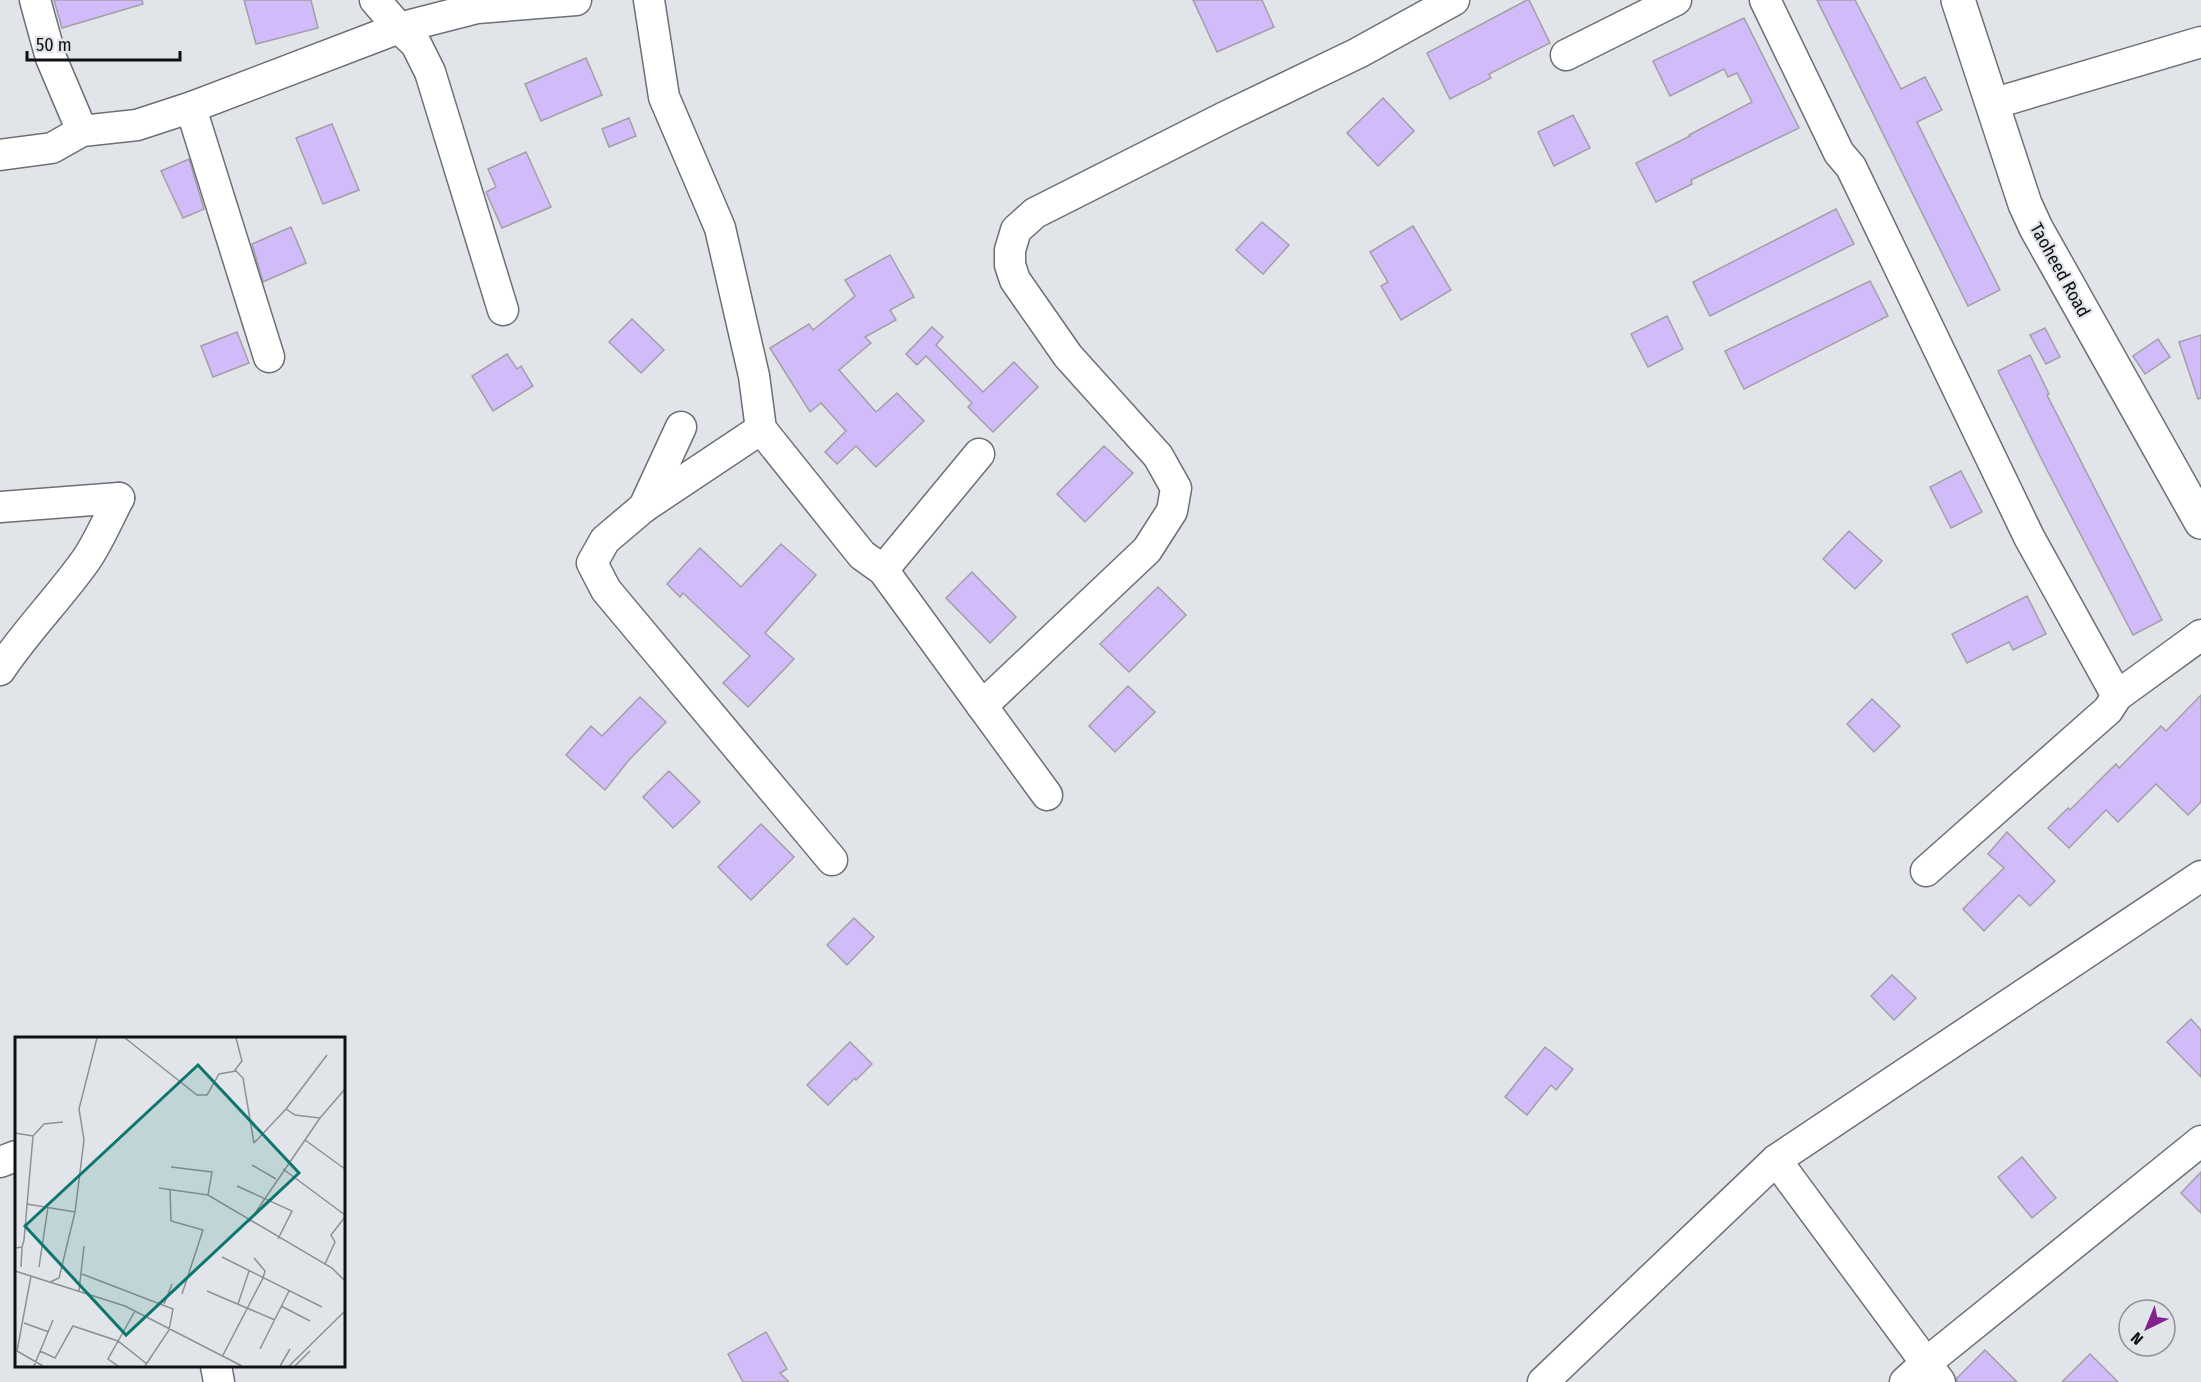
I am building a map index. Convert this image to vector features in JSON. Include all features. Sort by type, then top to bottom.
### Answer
[{"type":"main road","name":"Taoheed Road","points":[[1958,0],[2025,204],[2036,228],[2201,522]]},
{"type":"street","points":[[35,0],[51,58],[82,131]]},
{"type":"street","points":[[375,0],[416,44],[430,72],[503,310]]},
{"type":"street","points":[[0,155],[52,148],[82,131],[137,125],[192,107],[399,28],[477,8],[576,0]]},
{"type":"street","points":[[649,0],[664,98],[720,228],[754,376],[761,429],[862,555],[883,570],[1047,795]]},
{"type":"street","points":[[982,706],[1147,550],[1172,511],[1176,488],[1158,456],[1068,357],[1015,280],[1010,265],[1010,250],[1016,230],[1035,213],[1358,53],[1455,0]]},
{"type":"street","points":[[1566,55],[1676,0]]},
{"type":"street","points":[[1765,0],[1839,153],[1851,167],[2029,537],[2117,696]]},
{"type":"street","points":[[1992,104],[2201,42]]},
{"type":"street","points":[[192,107],[269,357]]},
{"type":"street","points":[[644,507],[681,427]]},
{"type":"street","points":[[761,429],[644,507],[605,540],[592,563],[606,590],[832,861]]},
{"type":"street","points":[[883,570],[979,453]]},
{"type":"street","points":[[0,507],[119,498],[87,558],[52,604],[18,643],[0,670]]},
{"type":"street","points":[[1926,871],[2108,710],[2117,696],[2201,635]]},
{"type":"street","points":[[1543,1382],[1776,1160],[2201,876]]},
{"type":"street","points":[[1776,1160],[1924,1376],[2201,1141]]},
{"type":"street","points":[[0,1162],[15,1156]]},
{"type":"street","points":[[216,1367],[219,1382]]},
{"type":"building","points":[[54,0],[142,0],[143,4],[62,28]]},
{"type":"building","points":[[244,0],[311,0],[318,28],[256,44]]},
{"type":"building","points":[[1193,0],[1262,0],[1274,27],[1217,52]]},
{"type":"building","points":[[1527,0],[1550,43],[1489,74],[1491,78],[1450,99],[1427,53]]},
{"type":"building","points":[[1817,0],[1855,0],[1901,89],[1925,77],[1942,110],[1917,122],[2000,290],[1968,306]]},
{"type":"building","points":[[1744,18],[1799,128],[1691,180],[1692,184],[1656,202],[1636,163],[1752,102],[1737,73],[1728,77],[1724,69],[1670,96],[1653,61]]},
{"type":"building","points":[[586,58],[602,95],[541,121],[525,84]]},
{"type":"building","points":[[1383,98],[1414,131],[1378,166],[1347,133]]},
{"type":"building","points":[[1573,115],[1590,148],[1554,166],[1538,132]]},
{"type":"building","points":[[629,118],[636,136],[609,147],[602,129]]},
{"type":"building","points":[[332,124],[359,190],[323,204],[296,138]]},
{"type":"building","points":[[526,152],[551,207],[502,228],[486,192],[496,187],[488,169]]},
{"type":"building","points":[[189,159],[204,209],[183,218],[161,171]]},
{"type":"building","points":[[1836,209],[1854,244],[1710,316],[1693,282]]},
{"type":"building","points":[[1262,222],[1289,245],[1263,274],[1236,250]]},
{"type":"building","points":[[1413,226],[1451,290],[1401,320],[1381,286],[1388,282],[1370,252]]},
{"type":"building","points":[[291,227],[306,263],[263,282],[252,244]]},
{"type":"building","points":[[890,255],[914,297],[890,310],[896,320],[865,337],[871,343],[839,370],[876,412],[897,393],[924,421],[876,467],[856,446],[837,464],[825,452],[846,431],[821,403],[810,412],[770,348],[809,324],[813,330],[855,296],[845,280]]},
{"type":"building","points":[[1870,281],[1888,316],[1744,389],[1725,351]]},
{"type":"building","points":[[1667,316],[1683,349],[1648,367],[1631,334]]},
{"type":"building","points":[[632,319],[664,350],[641,373],[609,342]]},
{"type":"building","points":[[932,327],[943,337],[936,345],[983,392],[1014,362],[1038,387],[993,432],[968,407],[972,403],[926,356],[917,365],[906,354]]},
{"type":"building","points":[[2045,328],[2060,357],[2046,364],[2030,335]]},
{"type":"building","points":[[237,332],[249,363],[213,377],[201,346]]},
{"type":"building","points":[[2201,335],[2201,398],[2198,399],[2179,342]]},
{"type":"building","points":[[2158,339],[2170,357],[2145,374],[2133,356]]},
{"type":"building","points":[[507,354],[517,369],[521,366],[533,386],[493,411],[472,376]]},
{"type":"building","points":[[2030,355],[2049,394],[2047,395],[2162,620],[2133,635],[1998,371]]},
{"type":"building","points":[[1104,446],[1133,473],[1085,522],[1057,494]]},
{"type":"building","points":[[1961,471],[1982,512],[1951,528],[1930,487]]},
{"type":"building","points":[[1849,531],[1882,561],[1855,589],[1823,559]]},
{"type":"building","points":[[781,544],[816,575],[765,633],[794,659],[748,707],[723,683],[750,656],[683,593],[680,597],[667,584],[700,548],[741,587]]},
{"type":"building","points":[[972,572],[1016,617],[990,643],[946,598]]},
{"type":"building","points":[[1158,587],[1186,615],[1129,672],[1100,644]]},
{"type":"building","points":[[2027,596],[2046,634],[2013,650],[2009,642],[1967,663],[1952,634]]},
{"type":"building","points":[[1128,686],[1155,712],[1115,752],[1089,726]]},
{"type":"building","points":[[2201,695],[2201,802],[2188,815],[2156,784],[2118,822],[2106,810],[2069,848],[2048,828],[2068,808],[2070,810],[2116,764],[2119,768],[2161,726],[2166,731]]},
{"type":"building","points":[[640,697],[666,722],[629,760],[605,790],[566,755],[591,726],[602,736]]},
{"type":"building","points":[[1872,699],[1900,726],[1874,752],[1847,724]]},
{"type":"building","points":[[669,771],[700,802],[673,828],[643,797]]},
{"type":"building","points":[[761,824],[794,857],[751,900],[718,867]]},
{"type":"building","points":[[2007,832],[2055,881],[2030,906],[2019,895],[1984,931],[1963,909],[2004,868],[1988,854]]},
{"type":"building","points":[[854,918],[874,937],[847,965],[827,945]]},
{"type":"building","points":[[1892,975],[1916,998],[1894,1020],[1871,996]]},
{"type":"building","points":[[2191,1019],[2201,1030],[2201,1077],[2167,1042]]},
{"type":"building","points":[[850,1042],[872,1064],[828,1105],[807,1085]]},
{"type":"building","points":[[1545,1047],[1573,1069],[1556,1090],[1551,1085],[1527,1115],[1505,1097]]},
{"type":"building","points":[[2022,1157],[2056,1198],[2032,1218],[1998,1177]]},
{"type":"building","points":[[2201,1172],[2201,1213],[2181,1193]]},
{"type":"building","points":[[766,1332],[787,1369],[780,1373],[789,1382],[743,1382],[728,1354]]},
{"type":"building","points":[[1985,1350],[2017,1382],[1957,1382],[1957,1378]]},
{"type":"building","points":[[2090,1354],[2118,1382],[2062,1382]]}]
